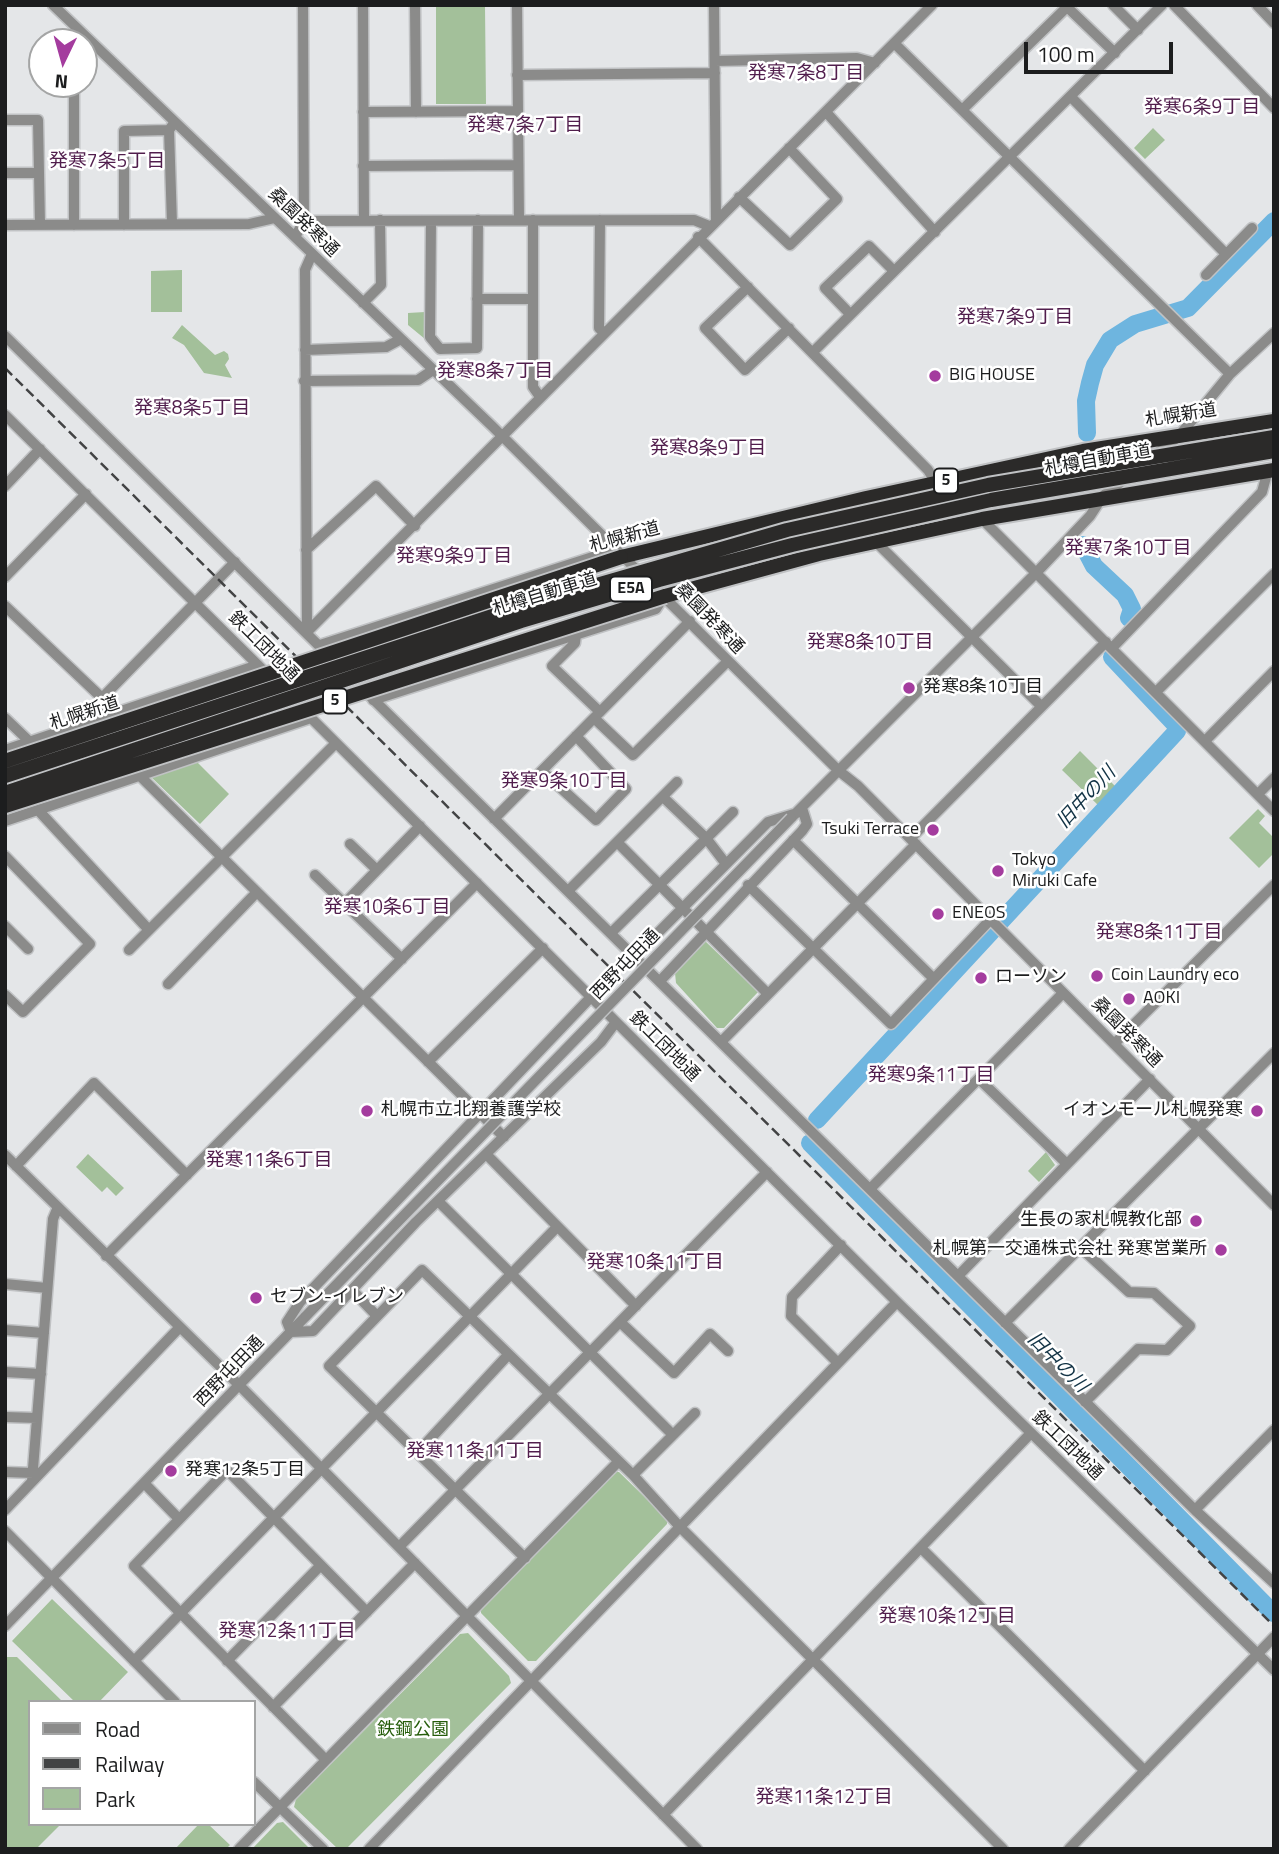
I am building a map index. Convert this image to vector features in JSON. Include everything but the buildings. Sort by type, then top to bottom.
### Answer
[{"type":"highway","name":"札幌新道","points":[[5,761],[621,557],[1083,451],[1274,421]]},
{"type":"highway","name":"札樽自動車道","points":[[5,776],[517,608],[774,534],[988,485],[1274,437]]},
{"type":"highway","name":"札樽自動車道","points":[[5,793],[508,625],[659,580],[792,545],[964,505],[1274,451]]},
{"type":"highway","name":"5","points":[[5,806],[665,596],[876,542],[982,519],[1103,496],[1271,470]]},
{"type":"street","points":[[295,237],[304,221],[303,5]]},
{"type":"street","points":[[363,5],[363,220]]},
{"type":"street","points":[[415,5],[416,112]]},
{"type":"street","points":[[517,5],[516,164],[519,219]]},
{"type":"street","points":[[713,223],[714,5]]},
{"type":"street","points":[[307,632],[932,5]]},
{"type":"street","points":[[1114,5],[1138,30]]},
{"type":"street","points":[[813,352],[1162,5]]},
{"type":"street","points":[[1174,5],[1274,108]]},
{"type":"street","points":[[1257,5],[1274,23]]},
{"type":"street","points":[[961,110],[1066,6],[1115,53]]},
{"type":"street","name":"桑園発寒通","points":[[60,7],[78,28]]},
{"type":"street","points":[[894,43],[1230,374]]},
{"type":"street","name":"桑園発寒通","points":[[98,50],[172,126],[295,237],[502,436],[621,557],[665,596],[839,771],[913,841],[1274,1205]]},
{"type":"street","points":[[715,61],[857,58],[875,63]]},
{"type":"street","points":[[517,75],[715,74]]},
{"type":"street","points":[[1071,97],[1226,254]]},
{"type":"street","points":[[74,98],[74,225]]},
{"type":"street","points":[[363,112],[517,110]]},
{"type":"street","points":[[826,112],[934,232]]},
{"type":"street","points":[[5,120],[38,120],[40,225]]},
{"type":"street","points":[[124,225],[124,131],[172,126],[172,224]]},
{"type":"street","points":[[739,197],[790,245],[837,199],[789,148]]},
{"type":"street","points":[[363,166],[516,164]]},
{"type":"street","points":[[5,173],[39,173]]},
{"type":"street","points":[[5,225],[249,224],[275,218]]},
{"type":"street","points":[[304,221],[519,219],[694,220],[713,223]]},
{"type":"street","points":[[363,303],[381,285],[380,220]]},
{"type":"street","points":[[431,221],[430,337],[440,349],[477,348],[478,220]]},
{"type":"street","points":[[533,220],[533,387],[540,397]]},
{"type":"street","points":[[600,220],[599,328],[604,333]]},
{"type":"street","points":[[1206,275],[1252,228]]},
{"type":"street","points":[[698,237],[928,470],[936,483]]},
{"type":"street","points":[[850,314],[825,288],[869,246],[894,271]]},
{"type":"street","points":[[307,632],[305,270],[312,254]]},
{"type":"street","points":[[748,287],[705,328],[746,370],[789,328]]},
{"type":"street","points":[[477,299],[533,299]]},
{"type":"street","name":"西野屯田通","points":[[5,1626],[796,813],[1036,573],[1090,516],[1103,496],[1179,436],[1230,374],[1274,333]]},
{"type":"street","points":[[5,336],[1085,1402],[1274,1583]]},
{"type":"street","points":[[304,350],[386,347],[401,339]]},
{"type":"street","points":[[304,381],[418,380],[433,370]]},
{"type":"street","name":"鉄工団地通","points":[[5,415],[897,1302],[1274,1670]]},
{"type":"street","points":[[5,486],[40,449]]},
{"type":"street","points":[[721,1042],[858,904],[913,841],[1041,706],[1109,645],[1262,492],[1271,470]]},
{"type":"street","points":[[306,550],[376,486],[415,526]]},
{"type":"street","points":[[5,578],[86,494]]},
{"type":"street","points":[[982,519],[1157,691],[1274,811]]},
{"type":"street","points":[[876,542],[1041,706]]},
{"type":"street","points":[[320,645],[602,554],[621,557]]},
{"type":"street","points":[[95,720],[102,698],[235,562]]},
{"type":"street","points":[[1157,691],[1274,574]]},
{"type":"street","points":[[373,700],[656,609],[665,596]]},
{"type":"street","points":[[7,612],[102,698]]},
{"type":"street","points":[[494,819],[690,621]]},
{"type":"street","points":[[576,635],[575,643],[552,666],[633,755],[728,661]]},
{"type":"street","points":[[5,750],[258,665]]},
{"type":"street","points":[[1205,741],[1274,671]]},
{"type":"street","points":[[5,718],[30,742]]},
{"type":"street","points":[[5,821],[311,718]]},
{"type":"street","points":[[542,771],[596,820],[626,789],[576,736]]},
{"type":"street","points":[[129,950],[336,743]]},
{"type":"street","points":[[140,776],[504,1137]]},
{"type":"street","points":[[1258,794],[1274,778]]},
{"type":"street","points":[[568,891],[677,782]]},
{"type":"street","points":[[663,797],[706,838],[726,864]]},
{"type":"street","points":[[38,810],[149,930]]},
{"type":"street","points":[[611,933],[733,812]]},
{"type":"street","points":[[635,956],[768,822],[796,813],[807,824],[660,981]]},
{"type":"street","points":[[345,903],[420,825]]},
{"type":"street","points":[[793,841],[934,979]]},
{"type":"street","points":[[618,843],[768,995]]},
{"type":"street","points":[[350,844],[377,870]]},
{"type":"street","points":[[5,856],[90,944],[23,1012],[5,995]]},
{"type":"street","points":[[315,875],[402,959]]},
{"type":"street","points":[[106,1256],[477,883]]},
{"type":"street","points":[[748,885],[891,1024],[992,921]]},
{"type":"street","points":[[1114,1044],[1274,885]]},
{"type":"street","points":[[168,984],[257,892]]},
{"type":"street","points":[[5,926],[27,949]]},
{"type":"street","points":[[428,1062],[543,948]]},
{"type":"street","points":[[870,1189],[1063,993]]},
{"type":"street","points":[[591,997],[300,1302],[287,1322],[290,1332],[313,1331],[438,1201],[601,1042],[616,1021]]},
{"type":"street","points":[[1005,1322],[1274,1053]]},
{"type":"street","points":[[979,1079],[1066,1163]]},
{"type":"street","points":[[958,1276],[1150,1079]]},
{"type":"street","points":[[16,1166],[94,1083],[187,1175]]},
{"type":"street","points":[[486,1154],[636,1306]]},
{"type":"street","points":[[5,1155],[239,1385],[697,1849]]},
{"type":"street","points":[[399,1547],[767,1172]]},
{"type":"street","points":[[438,1201],[673,1435]]},
{"type":"street","points":[[33,1477],[52,1219],[58,1207]]},
{"type":"street","points":[[134,1661],[557,1227]]},
{"type":"street","points":[[838,1363],[792,1316],[792,1297],[841,1245]]},
{"type":"street","points":[[1080,1247],[1129,1292],[1154,1293],[1190,1326],[1167,1350],[1138,1349],[1085,1402]]},
{"type":"street","points":[[525,1558],[329,1366],[422,1270],[633,1475],[680,1527],[1003,1849]]},
{"type":"street","points":[[5,1284],[47,1288]]},
{"type":"street","points":[[352,1290],[377,1317]]},
{"type":"street","points":[[370,1848],[897,1302]]},
{"type":"street","points":[[620,1322],[674,1373],[710,1334],[728,1351]]},
{"type":"street","points":[[5,1510],[33,1477],[179,1328]]},
{"type":"street","points":[[5,1331],[44,1333]]},
{"type":"street","points":[[418,1452],[509,1355]]},
{"type":"street","points":[[5,1372],[41,1374]]},
{"type":"street","points":[[633,1475],[695,1413]]},
{"type":"street","points":[[5,1416],[37,1418]]},
{"type":"street","points":[[1195,1510],[1274,1430]]},
{"type":"street","points":[[663,1815],[1031,1433]]},
{"type":"street","points":[[239,1849],[618,1462]]},
{"type":"street","points":[[326,1760],[134,1566],[227,1470],[367,1612]]},
{"type":"street","points":[[5,1472],[33,1477]]},
{"type":"street","points":[[145,1484],[179,1519]]},
{"type":"street","points":[[5,1531],[173,1700]]},
{"type":"street","points":[[921,1548],[1144,1771]]},
{"type":"street","points":[[273,1707],[415,1563]]},
{"type":"street","points":[[227,1661],[320,1566]]},
{"type":"street","points":[[1069,1849],[1274,1637]]},
{"type":"street","points":[[256,1784],[323,1849]]},
{"type":"green space","points":[[436,6],[485,6],[486,104],[436,104]]},
{"type":"green space","points":[[1153,128],[1165,140],[1145,159],[1134,148]]},
{"type":"green space","points":[[182,270],[182,312],[151,312],[151,271]]},
{"type":"green space","points":[[425,312],[425,339],[408,325],[408,313]]},
{"type":"green space","points":[[182,325],[215,355],[224,351],[228,354],[229,359],[225,365],[232,378],[204,373],[184,345],[172,338]]},
{"type":"green space","points":[[1080,751],[1118,789],[1100,807],[1062,770]]},
{"type":"green space","points":[[197,762],[229,794],[200,824],[151,777]]},
{"type":"green space","points":[[1258,809],[1265,816],[1259,823],[1274,838],[1274,853],[1259,868],[1229,838]]},
{"type":"green space","points":[[705,941],[758,992],[724,1028],[717,1028],[676,983],[675,973]]},
{"type":"green space","points":[[1046,1152],[1055,1165],[1039,1182],[1028,1171]]},
{"type":"green space","points":[[88,1154],[124,1188],[116,1196],[107,1187],[102,1192],[76,1167]]},
{"type":"green space","points":[[614,1472],[619,1472],[667,1519],[667,1524],[536,1661],[528,1661],[481,1613],[481,1608]]},
{"type":"green space","points":[[52,1599],[128,1672],[101,1700],[73,1700],[12,1641]]},
{"type":"green space","name":"鉄鋼公園","points":[[468,1633],[509,1676],[511,1683],[346,1849],[338,1849],[294,1807],[296,1799],[460,1634]]},
{"type":"green space","points":[[5,1657],[17,1657],[61,1700],[28,1700],[28,1826],[59,1826],[36,1849],[5,1849]]},
{"type":"green space","points":[[283,1822],[310,1849],[252,1849],[277,1823]]},
{"type":"green space","points":[[197,1826],[210,1826],[230,1845],[226,1849],[175,1849]]},
{"type":"waterway","name":"旧中の川","points":[[1087,433],[1086,401],[1090,383],[1095,365],[1110,340],[1135,324],[1188,308],[1274,221]]},
{"type":"waterway","name":"旧中の川","points":[[1083,545],[1094,566],[1125,595],[1132,609],[1129,618]]},
{"type":"waterway","name":"旧中の川","points":[[817,1120],[1177,731],[1175,724],[1112,657]]},
{"type":"waterway","name":"旧中の川","points":[[810,1143],[1273,1613]]},
{"type":"railway","points":[[5,368],[1274,1626]]},
{"type":"place","name":"BIG HOUSE","points":[[935,376]]},
{"type":"place","name":"発寒8条10丁目","points":[[909,688]]},
{"type":"place","name":"Tsuki Terrace","points":[[933,830]]},
{"type":"place","name":"Tokyo Miruki Cafe","points":[[998,871]]},
{"type":"place","name":"ENEOS","points":[[938,914]]},
{"type":"place","name":"Coin Laundry eco","points":[[1097,976]]},
{"type":"place","name":"ローソン","points":[[981,978]]},
{"type":"place","name":"AOKI","points":[[1129,999]]},
{"type":"place","name":"札幌市立北翔養護学校","points":[[367,1111]]},
{"type":"place","name":"イオンモール札幌発寒","points":[[1257,1111]]},
{"type":"place","name":"生長の家札幌教化部","points":[[1196,1221]]},
{"type":"place","name":"札幌第一交通株式会社 発寒営業所","points":[[1221,1250]]},
{"type":"place","name":"セブン-イレブン","points":[[256,1298]]},
{"type":"place","name":"発寒12条5丁目","points":[[171,1471]]},
{"type":"district","name":"発寒7条8丁目","points":[[806,74]]},
{"type":"district","name":"発寒6条9丁目","points":[[1202,108]]},
{"type":"district","name":"発寒7条7丁目","points":[[525,126]]},
{"type":"district","name":"発寒7条5丁目","points":[[107,162]]},
{"type":"district","name":"発寒7条9丁目","points":[[1015,318]]},
{"type":"district","name":"発寒8条7丁目","points":[[495,372]]},
{"type":"district","name":"発寒8条5丁目","points":[[192,409]]},
{"type":"district","name":"発寒8条9丁目","points":[[708,449]]},
{"type":"district","name":"発寒7条10丁目","points":[[1128,549]]},
{"type":"district","name":"発寒9条9丁目","points":[[454,557]]},
{"type":"district","name":"発寒8条10丁目","points":[[870,643]]},
{"type":"district","name":"発寒9条10丁目","points":[[564,782]]},
{"type":"district","name":"発寒10条6丁目","points":[[387,908]]},
{"type":"district","name":"発寒8条11丁目","points":[[1159,933]]},
{"type":"district","name":"発寒9条11丁目","points":[[931,1076]]},
{"type":"district","name":"発寒11条6丁目","points":[[269,1161]]},
{"type":"district","name":"発寒10条11丁目","points":[[655,1263]]},
{"type":"district","name":"発寒11条11丁目","points":[[475,1452]]},
{"type":"district","name":"発寒10条12丁目","points":[[947,1617]]},
{"type":"district","name":"発寒12条11丁目","points":[[287,1632]]},
{"type":"district","name":"発寒11条12丁目","points":[[824,1798]]}]
